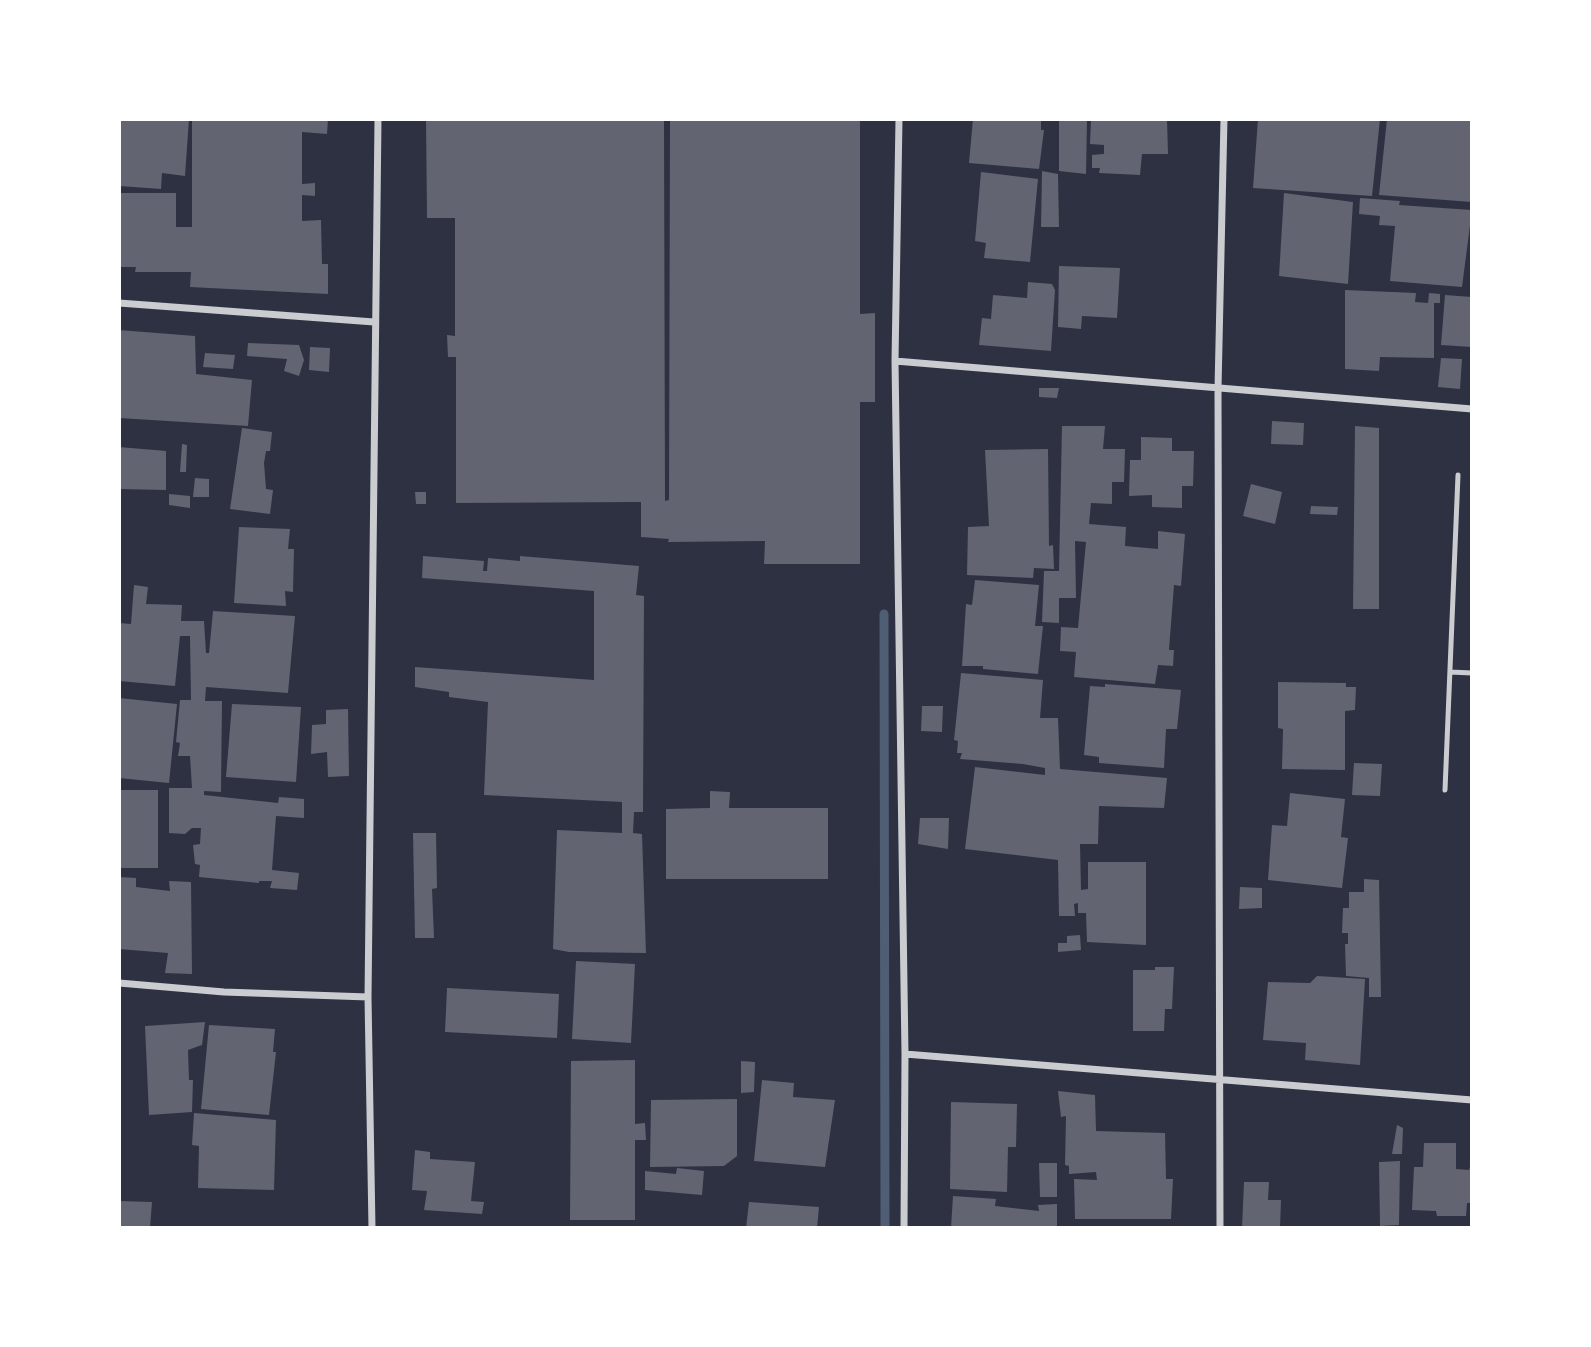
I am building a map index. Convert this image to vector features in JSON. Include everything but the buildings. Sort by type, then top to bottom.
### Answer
[{"type":"street","points":[[372,1228],[368,998],[378,119]]},
{"type":"street","points":[[898,119],[895,361],[905,1054],[904,1228]]},
{"type":"street","points":[[1220,1228],[1218,388],[1224,119]]},
{"type":"street","points":[[119,303],[374,323]]},
{"type":"street","points":[[895,361],[1472,409]]},
{"type":"street","points":[[119,983],[224,992],[368,998]]},
{"type":"street","points":[[905,1054],[1472,1100]]},
{"type":"lane","points":[[1445,790],[1458,475]]},
{"type":"lane","points":[[1450,672],[1472,673]]},
{"type":"waterway","points":[[884,614],[885,1228]]}]
